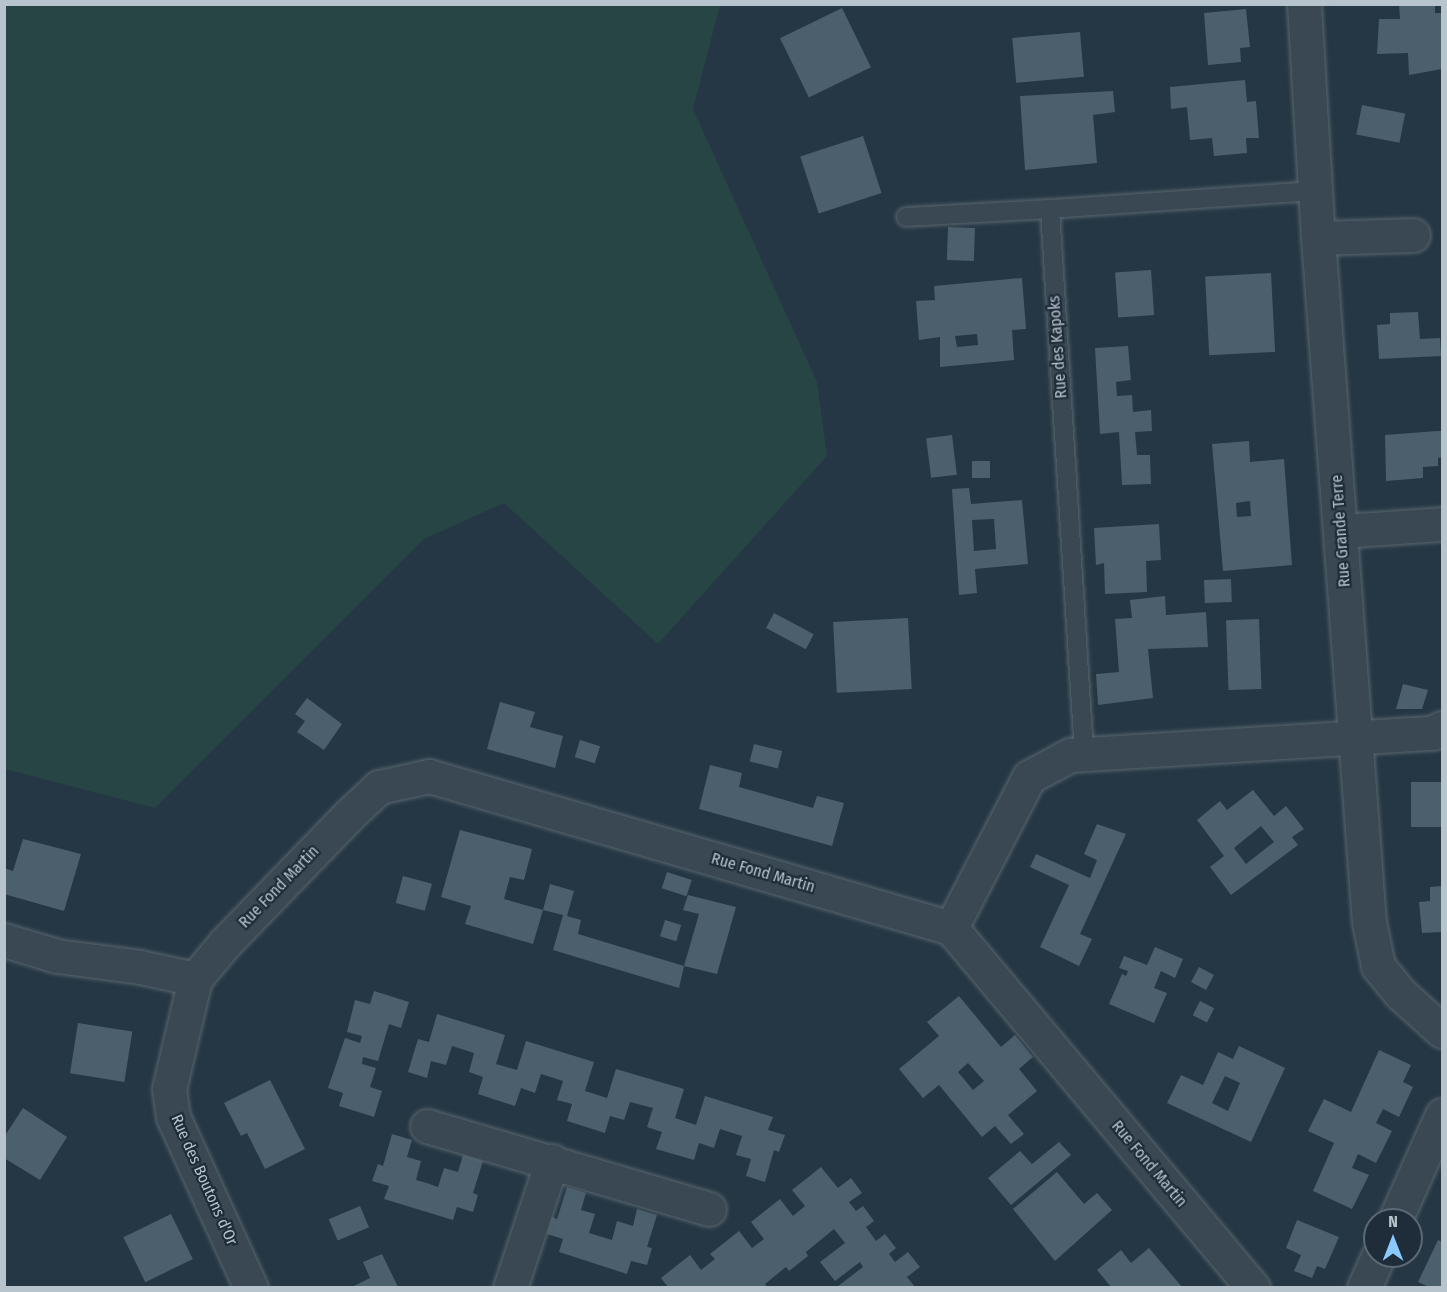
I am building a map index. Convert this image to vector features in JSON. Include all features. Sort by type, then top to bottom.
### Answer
[{"type":"street","name":"Rue Grande Terre","points":[[1304,4],[1318,238],[1369,922],[1378,966],[1401,994],[1443,1031]]},
{"type":"street","points":[[1318,238],[1413,235]]},
{"type":"street","points":[[1341,531],[1443,524]]},
{"type":"street","points":[[951,928],[1029,777],[1070,755],[1356,736],[1432,734],[1443,728]]},
{"type":"street","name":"Rue Fond Martin","points":[[195,980],[225,943],[379,787],[429,776],[951,928],[1252,1287]]},
{"type":"street","points":[[4,940],[57,956],[140,967],[195,980]]},
{"type":"street","name":"Rue des Boutons d'Or","points":[[195,980],[169,1089],[173,1117],[251,1287]]},
{"type":"street","points":[[1400,1208],[1443,1115]]},
{"type":"street","points":[[427,1126],[709,1209]]},
{"type":"street","points":[[510,1287],[552,1161]]},
{"type":"street","points":[[1364,1287],[1373,1268]]},
{"type":"lane","points":[[906,217],[1316,191]]},
{"type":"lane","name":"Rue des Kapoks","points":[[1050,209],[1084,753]]},
{"type":"green space","points":[[4,5],[720,5],[693,109],[817,382],[827,456],[658,644],[504,503],[424,539],[155,808],[5,769]]},
{"type":"building","points":[[1399,4],[1435,4],[1435,13],[1442,13],[1442,69],[1409,75],[1408,53],[1377,54],[1379,19],[1400,19]]},
{"type":"building","points":[[842,8],[871,67],[809,98],[780,38]]},
{"type":"building","points":[[1246,9],[1250,47],[1240,48],[1241,62],[1208,65],[1204,13]]},
{"type":"building","points":[[1080,32],[1084,77],[1016,83],[1012,38]]},
{"type":"building","points":[[1245,80],[1247,102],[1256,101],[1259,138],[1246,138],[1247,153],[1214,156],[1212,138],[1190,140],[1187,107],[1171,109],[1170,87]]},
{"type":"building","points":[[1113,91],[1115,112],[1093,115],[1097,163],[1025,170],[1020,96]]},
{"type":"building","points":[[1362,105],[1405,113],[1399,143],[1356,134]]},
{"type":"building","points":[[863,136],[882,193],[819,213],[800,156]]},
{"type":"building","points":[[948,227],[975,228],[974,261],[947,260]]},
{"type":"building","points":[[1151,270],[1154,315],[1118,317],[1115,273]]},
{"type":"building","points":[[1271,273],[1275,352],[1209,355],[1205,276]]},
{"type":"building","points":[[1022,278],[1026,329],[1012,330],[1014,360],[940,367],[940,337],[919,340],[916,301],[935,300],[934,286]],"holes":[[[977,334],[978,345],[957,347],[955,336]]]},
{"type":"building","points":[[1418,312],[1420,339],[1440,338],[1441,356],[1379,359],[1377,325],[1390,324],[1390,313]]},
{"type":"building","points":[[1128,346],[1131,380],[1116,382],[1117,396],[1132,395],[1133,412],[1151,410],[1152,431],[1135,432],[1137,455],[1150,455],[1151,484],[1122,485],[1119,432],[1100,434],[1095,348]]},
{"type":"building","points":[[1442,431],[1442,457],[1438,458],[1438,466],[1423,467],[1423,478],[1386,481],[1385,435]]},
{"type":"building","points":[[952,435],[957,475],[931,478],[926,438]]},
{"type":"building","points":[[1249,441],[1250,462],[1284,459],[1292,565],[1223,571],[1212,444]],"holes":[[[1250,501],[1251,516],[1237,517],[1236,503]]]},
{"type":"building","points":[[972,461],[990,461],[990,478],[972,478]]},
{"type":"building","points":[[969,488],[971,504],[1022,500],[1028,564],[975,569],[977,593],[959,595],[952,489]],"holes":[[[994,519],[996,549],[974,551],[972,520]]]},
{"type":"building","points":[[1159,524],[1161,560],[1146,561],[1147,592],[1105,594],[1104,563],[1096,565],[1094,528]]},
{"type":"building","points":[[1231,579],[1232,602],[1205,603],[1204,580]]},
{"type":"building","points":[[1165,596],[1166,615],[1206,612],[1208,647],[1148,649],[1153,698],[1098,705],[1096,674],[1119,672],[1115,619],[1132,618],[1130,600]]},
{"type":"building","points":[[774,613],[814,634],[806,649],[766,628]]},
{"type":"building","points":[[908,618],[912,689],[837,693],[833,622]]},
{"type":"building","points":[[1259,619],[1261,689],[1228,690],[1226,620]]},
{"type":"building","points":[[1403,684],[1428,690],[1422,709],[1396,709]]},
{"type":"building","points":[[307,698],[342,724],[324,750],[297,732],[305,721],[295,714]]},
{"type":"building","points":[[500,702],[535,712],[530,727],[563,736],[555,768],[487,749]]},
{"type":"building","points":[[580,740],[600,746],[595,763],[575,757]]},
{"type":"building","points":[[754,744],[782,751],[778,768],[750,761]]},
{"type":"building","points":[[710,765],[742,773],[739,787],[813,808],[817,796],[844,803],[832,846],[699,809]]},
{"type":"building","points":[[1411,782],[1442,782],[1442,827],[1411,827]]},
{"type":"building","points":[[1253,790],[1274,816],[1286,806],[1304,829],[1292,837],[1298,845],[1231,895],[1210,867],[1224,856],[1197,820],[1220,801],[1227,810]],"holes":[[[1261,826],[1274,842],[1246,864],[1234,848]]]},
{"type":"building","points":[[1097,824],[1126,834],[1080,934],[1092,939],[1079,966],[1040,947],[1069,885],[1030,867],[1036,854],[1090,878],[1097,860],[1084,854]]},
{"type":"building","points":[[460,830],[532,849],[524,880],[510,877],[504,899],[543,910],[533,944],[465,924],[471,906],[441,897]]},
{"type":"building","points":[[23,839],[81,854],[64,911],[4,894],[4,868],[13,871]]},
{"type":"building","points":[[667,872],[692,880],[686,896],[662,888]]},
{"type":"building","points":[[403,876],[432,884],[425,911],[396,903]]},
{"type":"building","points":[[550,884],[574,891],[567,916],[581,920],[578,934],[684,966],[679,988],[553,950],[563,915],[543,910]]},
{"type":"building","points":[[1442,886],[1442,932],[1422,933],[1419,902],[1430,901],[1430,887]]},
{"type":"building","points":[[688,895],[736,907],[717,974],[684,966],[699,914],[683,910]]},
{"type":"building","points":[[665,920],[681,925],[676,941],[660,936]]},
{"type":"building","points":[[1155,947],[1183,959],[1175,978],[1161,971],[1154,988],[1167,993],[1154,1023],[1109,1004],[1122,974],[1126,976],[1128,971],[1119,968],[1124,956],[1147,965]]},
{"type":"building","points":[[1199,967],[1214,975],[1206,990],[1191,982]]},
{"type":"building","points":[[374,991],[409,1002],[401,1028],[389,1024],[378,1061],[363,1057],[362,1064],[376,1068],[370,1087],[382,1091],[374,1117],[339,1106],[343,1093],[328,1088],[345,1038],[360,1043],[362,1036],[347,1032],[355,1000],[370,1004]]},
{"type":"building","points":[[959,996],[1001,1047],[1015,1035],[1033,1057],[1019,1069],[1037,1091],[1008,1115],[1024,1134],[1011,1144],[995,1126],[982,1137],[939,1085],[923,1098],[899,1069],[939,1036],[927,1022]],"holes":[[[968,1063],[984,1081],[973,1090],[958,1072]]]},
{"type":"building","points":[[1200,1001],[1214,1008],[1207,1023],[1193,1015]]},
{"type":"building","points":[[437,1014],[505,1035],[496,1064],[517,1070],[526,1041],[594,1062],[585,1091],[607,1098],[616,1069],[684,1089],[675,1118],[696,1125],[705,1096],[773,1117],[768,1130],[785,1135],[779,1152],[774,1150],[765,1182],[746,1176],[751,1159],[736,1155],[742,1136],[720,1129],[714,1148],[699,1143],[694,1160],[656,1149],[662,1132],[647,1127],[653,1108],[630,1102],[624,1120],[610,1116],[605,1133],[567,1121],[572,1104],[557,1100],[563,1081],[541,1074],[535,1093],[521,1088],[515,1106],[478,1094],[483,1077],[469,1072],[474,1053],[452,1046],[446,1065],[431,1061],[427,1078],[408,1072],[418,1039],[429,1042]]},
{"type":"building","points":[[78,1023],[132,1032],[124,1082],[70,1073]]},
{"type":"building","points":[[1239,1046],[1285,1068],[1251,1142],[1167,1103],[1181,1075],[1203,1085],[1218,1052],[1233,1059]],"holes":[[[1225,1076],[1240,1083],[1228,1111],[1212,1103]]]},
{"type":"building","points":[[1379,1050],[1411,1065],[1403,1082],[1413,1087],[1399,1117],[1383,1109],[1376,1123],[1392,1131],[1376,1163],[1358,1154],[1352,1168],[1369,1175],[1352,1209],[1313,1191],[1334,1143],[1308,1131],[1324,1099],[1351,1112]]},
{"type":"building","points":[[270,1080],[305,1149],[265,1169],[247,1133],[241,1136],[224,1103]]},
{"type":"building","points":[[23,1108],[67,1137],[40,1180],[4,1158],[4,1137]]},
{"type":"building","points":[[392,1134],[412,1140],[407,1157],[421,1161],[416,1180],[438,1187],[444,1168],[458,1172],[463,1155],[483,1161],[473,1193],[478,1195],[473,1212],[457,1207],[453,1220],[384,1199],[389,1186],[372,1181],[378,1164],[383,1166]]},
{"type":"building","points":[[1059,1142],[1071,1155],[1011,1205],[988,1178],[1020,1151],[1032,1164]]},
{"type":"building","points":[[821,1167],[838,1188],[851,1178],[862,1193],[849,1202],[856,1211],[863,1206],[874,1221],[866,1227],[876,1241],[885,1234],[896,1248],[889,1254],[895,1262],[908,1252],[920,1267],[907,1277],[915,1287],[837,1287],[863,1267],[860,1262],[835,1281],[820,1262],[845,1243],[834,1229],[806,1252],[808,1256],[789,1271],[786,1267],[765,1284],[767,1287],[668,1287],[661,1278],[690,1255],[701,1270],[715,1259],[710,1254],[739,1231],[752,1248],[764,1239],[751,1222],[780,1199],[793,1216],[805,1206],[792,1190]]},
{"type":"building","points":[[1057,1172],[1084,1204],[1097,1193],[1112,1210],[1055,1261],[1013,1209]]},
{"type":"building","points":[[567,1187],[586,1193],[581,1210],[595,1214],[589,1233],[612,1240],[617,1221],[633,1226],[637,1209],[657,1215],[647,1247],[652,1248],[647,1265],[631,1261],[627,1274],[559,1252],[563,1239],[547,1234],[552,1217],[557,1219]]},
{"type":"building","points":[[360,1206],[369,1227],[338,1240],[329,1219]]},
{"type":"building","points":[[171,1214],[193,1259],[145,1282],[123,1237]]},
{"type":"building","points":[[1297,1220],[1339,1237],[1325,1269],[1317,1266],[1312,1278],[1294,1271],[1301,1255],[1286,1248]]},
{"type":"building","points":[[1438,1240],[1442,1242],[1442,1287],[1429,1287],[1418,1282]]},
{"type":"building","points":[[1149,1248],[1182,1287],[1111,1287],[1097,1270],[1121,1250],[1131,1263]]},
{"type":"building","points":[[382,1254],[398,1287],[352,1287],[370,1278],[363,1262]]}]
